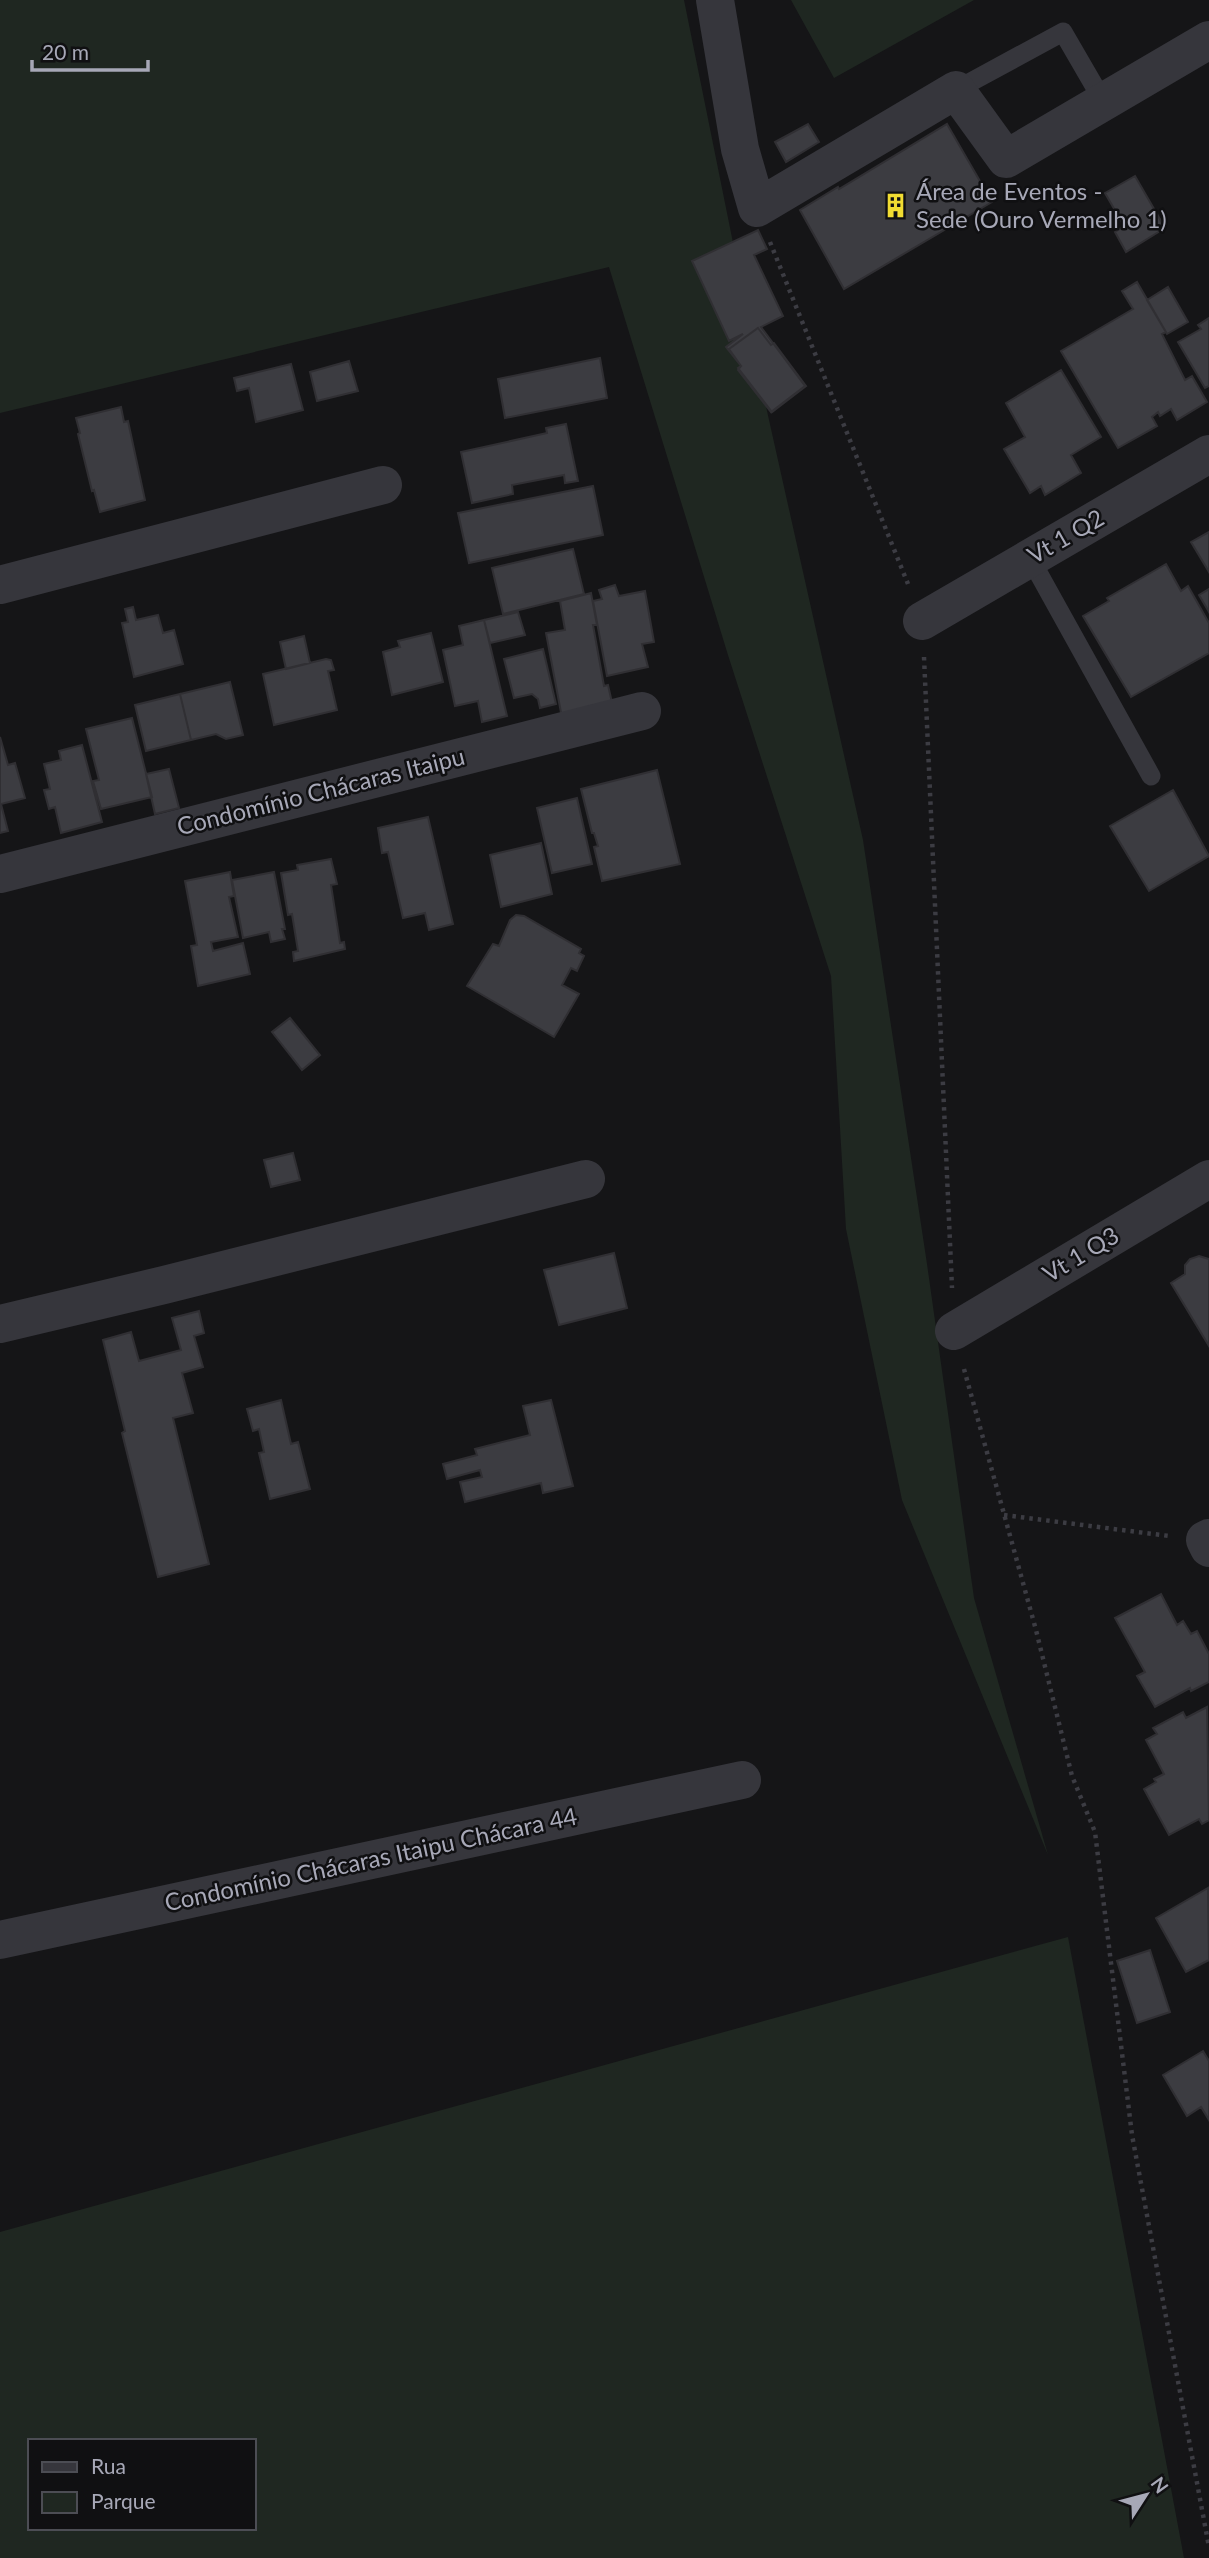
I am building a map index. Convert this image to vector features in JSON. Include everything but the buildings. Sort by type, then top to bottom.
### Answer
[{"type":"street","points":[[716,0],[740,149],[757,208],[956,90],[1006,159],[1209,40]]},
{"type":"street","name":"Vt 1 Q2","points":[[922,621],[1209,454]]},
{"type":"street","points":[[0,585],[383,485]]},
{"type":"street","name":"Condomínio Chácaras Itaipu","points":[[0,874],[642,711]]},
{"type":"street","points":[[0,1324],[586,1179]]},
{"type":"street","name":"Vt 1 Q3","points":[[954,1331],[1209,1179]]},
{"type":"street","name":"Condomínio Chácaras Itaipu Chácara 44","points":[[0,1940],[742,1780]]},
{"type":"lane","points":[[956,90],[1063,32],[1103,101]]},
{"type":"lane","points":[[1030,558],[1151,776]]},
{"type":"path","points":[[757,208],[922,621],[954,1331],[1036,1630],[1072,1776],[1095,1832],[1132,2135],[1209,2547]]},
{"type":"path","points":[[1004,1515],[1208,1542]]},
{"type":"green space","points":[[0,0],[684,0],[767,411],[863,840],[974,1598],[1048,1855],[902,1500],[846,1229],[831,976],[728,655],[609,267],[0,413]]},
{"type":"green space","points":[[791,0],[974,0],[834,78]]},
{"type":"green space","points":[[1068,1937],[1184,2558],[0,2558],[0,2232]]},
{"type":"place","name":"Área de Eventos - Sede (Ouro Vermelho 1)","points":[[896,206]]}]
